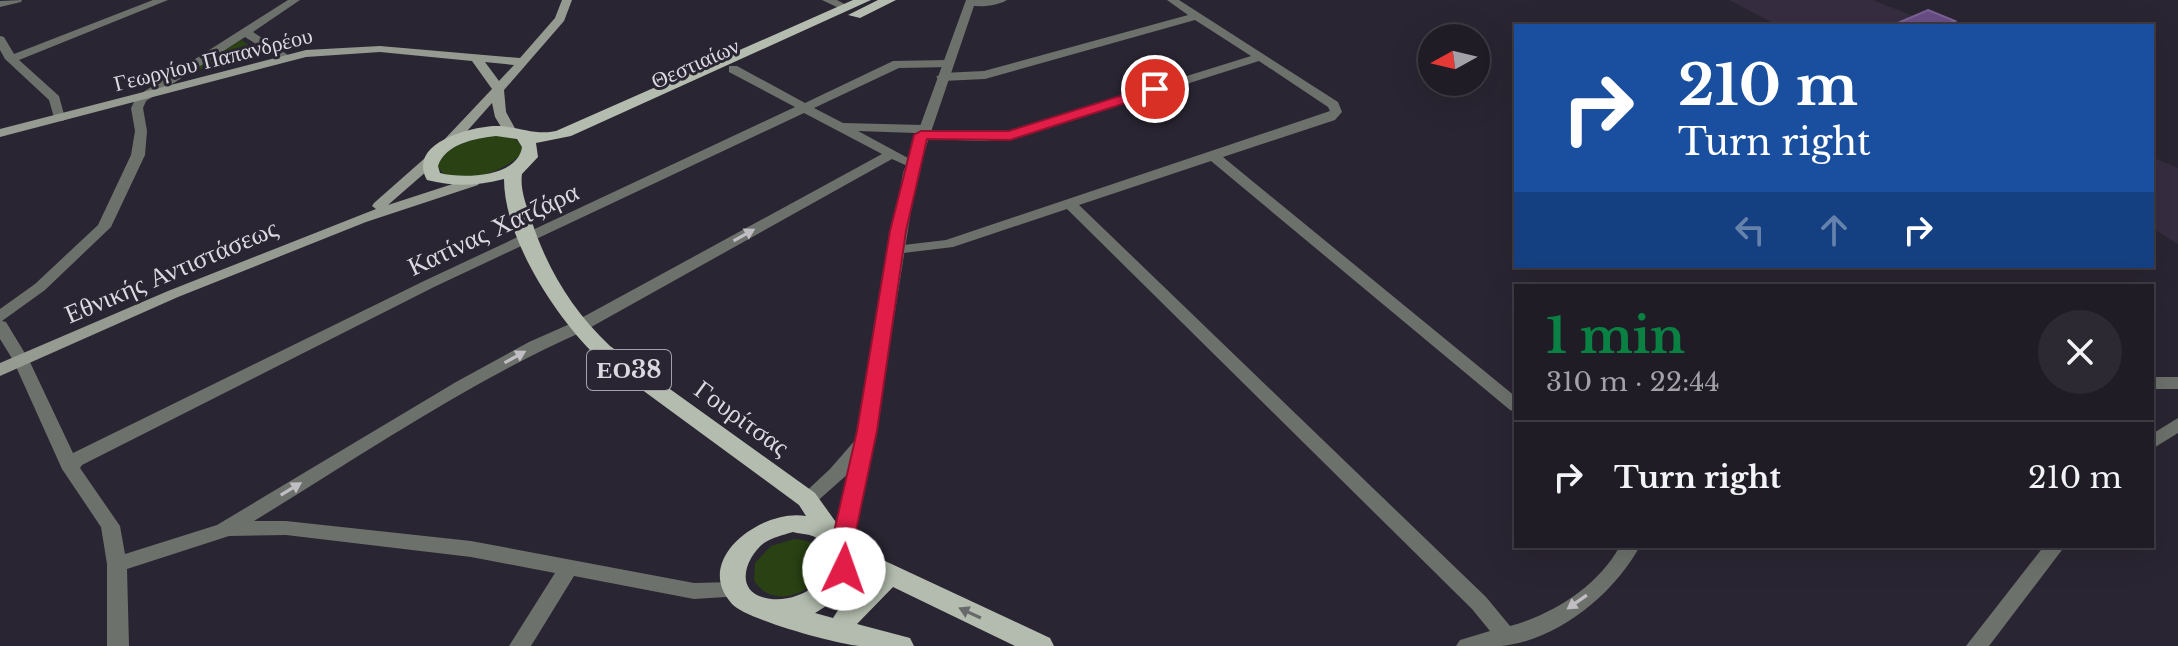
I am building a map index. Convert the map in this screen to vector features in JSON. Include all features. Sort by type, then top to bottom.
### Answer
[{"type":"main road","points":[[513,191],[481,180],[457,183],[433,176],[429,169],[430,161],[560,19],[567,0]]},
{"type":"main road","name":"Θεστιαίων","points":[[447,145],[479,133],[537,138],[565,133],[864,0]]},
{"type":"main road","name":"Θεστιαίων","points":[[481,180],[517,167],[889,0]]},
{"type":"main road","name":"Γεωργίου Παπανδρέου","points":[[0,133],[284,57],[354,49],[439,53]]},
{"type":"main road","points":[[439,53],[483,51],[526,58]]},
{"type":"main road","points":[[439,53],[476,58],[526,58]]},
{"type":"main road","points":[[476,58],[498,89],[497,105],[501,120],[517,134]]},
{"type":"main road","name":"ΕΟ38","points":[[517,134],[530,141],[532,149],[517,167]]},
{"type":"main road","name":"Εθνικής Αντιστάσεως","points":[[361,219],[391,198],[430,161]]},
{"type":"main road","name":"Γουρίτσας","points":[[517,167],[512,182],[513,191],[528,240],[550,288],[578,327],[603,351],[807,499],[838,543]]},
{"type":"main road","name":"Εθνικής Αντιστάσεως","points":[[0,370],[173,294],[361,219],[481,180]]},
{"type":"main road","points":[[807,499],[757,536],[735,561],[732,576],[735,590],[746,603],[836,639],[901,646]]},
{"type":"main road","name":"ΕΟ38","points":[[757,536],[793,523],[812,524],[888,576],[1041,646]]},
{"type":"main road","points":[[763,611],[794,610],[823,598],[844,569],[838,543]]},
{"type":"main road","points":[[836,639],[851,612],[888,576]]},
{"type":"street","points":[[0,4],[17,0]]},
{"type":"street","points":[[11,59],[163,0]]},
{"type":"street","points":[[0,317],[40,287],[104,227],[138,155],[141,131],[137,104],[146,94],[295,0]]},
{"type":"street","points":[[827,0],[847,8]]},
{"type":"street","points":[[838,543],[867,431],[895,250],[912,164],[970,1],[1002,0]]},
{"type":"street","points":[[895,250],[948,244],[1331,117],[1336,112],[1334,105],[1172,0]]},
{"type":"street","name":"Κατίνας Χατζάρα","points":[[71,469],[74,461],[85,454],[429,284],[897,64],[985,75],[1196,16]]},
{"type":"street","points":[[244,31],[284,57]]},
{"type":"street","points":[[0,39],[11,59],[55,99],[59,118]]},
{"type":"street","points":[[840,127],[985,137],[1019,133],[1260,57]]},
{"type":"street","points":[[733,69],[912,164]]},
{"type":"street","points":[[117,564],[224,530],[535,346],[578,327],[892,154]]},
{"type":"street","points":[[1213,156],[1514,404]]},
{"type":"street","points":[[1070,204],[1479,603],[1505,635]]},
{"type":"street","points":[[0,326],[21,360],[71,469],[108,521],[117,564],[118,646]]},
{"type":"street","points":[[2154,383],[2178,383]]},
{"type":"street","points":[[2154,442],[2178,424]]},
{"type":"street","points":[[807,499],[829,483],[851,459],[867,431]]},
{"type":"street","points":[[224,530],[286,528],[407,541],[694,591],[735,590]]},
{"type":"street","points":[[1467,646],[1527,630],[1561,613],[1601,586],[1629,548]]},
{"type":"street","points":[[1977,646],[2053,548]]},
{"type":"street","points":[[520,646],[569,568]]},
{"type":"shaded area","points":[[1729,0],[1872,0],[1935,24],[1775,24]]},
{"type":"shaded area","points":[[2154,158],[2178,168],[2178,244],[2154,229]]},
{"type":"green space","points":[[242,40],[259,53],[190,72],[239,41]]},
{"type":"green space","points":[[495,135],[516,140],[523,150],[506,166],[493,172],[464,178],[442,172],[437,163],[456,146]]},
{"type":"green space","points":[[794,539],[817,546],[823,556],[824,569],[801,592],[771,595],[754,581],[755,563],[771,546]]},
{"type":"building","points":[[1928,10],[1955,21],[1948,24],[1896,24]]},
{"type":"route","points":[[844,569],[842,545],[867,431],[898,231],[921,135],[1010,135],[1155,89]]}]
